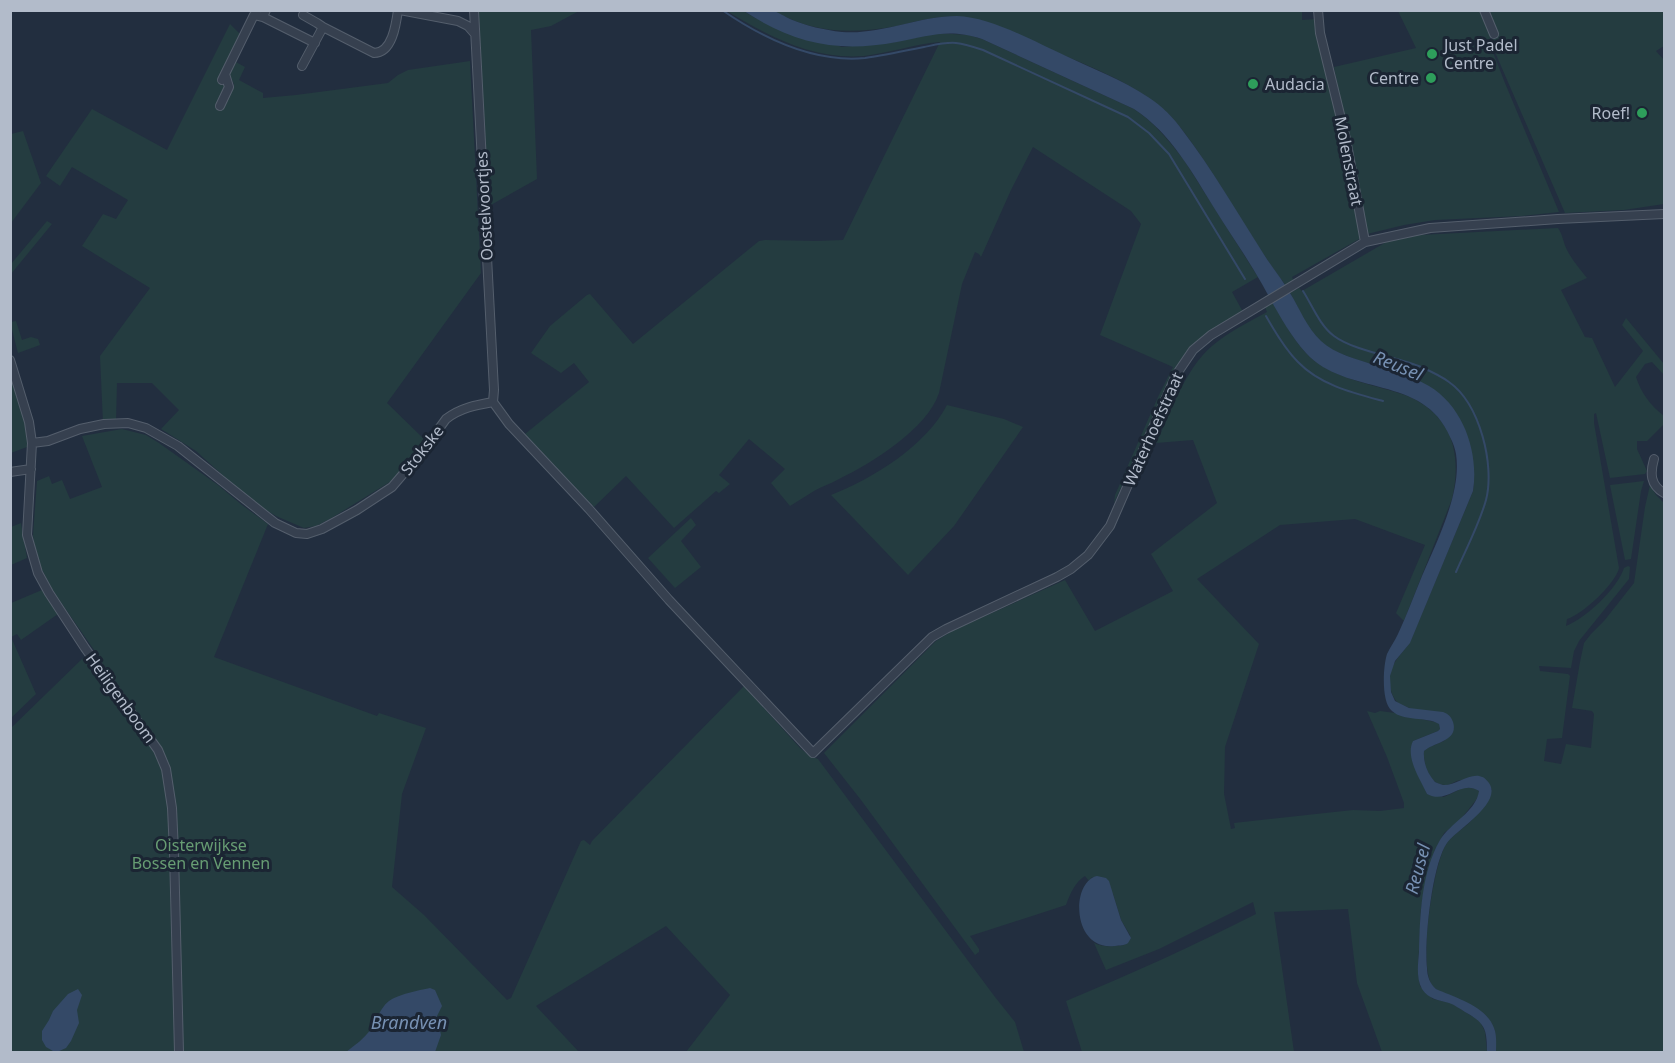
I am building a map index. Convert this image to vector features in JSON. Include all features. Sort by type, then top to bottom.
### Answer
[{"type":"street","points":[[303,15],[374,53],[380,53],[385,49],[393,33],[399,10],[458,21],[468,26],[475,34]]},
{"type":"street","name":"Oostelvoortjes","points":[[474,10],[493,402]]},
{"type":"street","name":"Molenstraat","points":[[1318,10],[1320,33],[1346,139],[1365,242]]},
{"type":"street","points":[[1484,10],[1494,34]]},
{"type":"street","points":[[220,106],[230,87],[223,77],[254,15],[264,14],[315,43]]},
{"type":"street","points":[[302,66],[323,27]]},
{"type":"street","name":"Waterhoefstraat","points":[[493,402],[509,424],[589,509],[669,600],[813,753],[932,637],[1057,577],[1088,555],[1110,526],[1176,375],[1193,350],[1211,335],[1365,242],[1430,228],[1665,214]]},
{"type":"street","name":"Heiligenboom","points":[[10,360],[26,412],[32,443],[27,535],[38,573],[85,648],[158,750],[166,769],[174,841],[179,1053]]},
{"type":"street","name":"Stokske","points":[[32,443],[48,441],[80,429],[104,424],[128,423],[146,428],[178,446],[275,522],[296,533],[307,534],[322,529],[386,491],[402,477],[446,419],[456,412],[493,402]]},
{"type":"street","points":[[1654,459],[1651,469],[1652,479],[1661,492],[1665,493]]},
{"type":"street","points":[[10,472],[31,468]]},
{"type":"green space","points":[[477,11],[579,11],[551,26],[531,30],[537,179],[489,206]]},
{"type":"green space","points":[[727,11],[744,11],[755,18],[842,47],[895,42],[937,33],[968,35],[982,39],[1134,109],[1155,126],[1184,160],[1258,277],[1232,292],[1243,312],[1203,338],[1169,383],[1114,503],[1115,495],[1173,367],[1100,335],[1141,224],[1131,211],[1033,147],[981,257],[975,252],[962,284],[939,393],[933,406],[911,432],[897,444],[852,472],[817,489],[790,506],[771,483],[785,469],[749,439],[719,475],[730,484],[719,493],[716,491],[674,528],[626,476],[594,507],[525,434],[589,382],[574,363],[561,373],[531,353],[550,326],[587,295],[590,294],[633,344],[759,241],[843,240],[940,42],[864,56],[827,54],[775,37]]},
{"type":"green space","points":[[774,11],[1302,11],[1302,20],[1316,19],[1361,238],[1292,277],[1294,282],[1286,286],[1199,153],[1180,128],[1158,105],[1120,81],[1010,31],[970,19],[956,17],[925,19],[880,29],[849,31],[804,24]]},
{"type":"green space","points":[[1398,11],[1479,11],[1491,33],[1489,42],[1559,212],[1435,220],[1367,234],[1334,67],[1416,48]]},
{"type":"green space","points":[[1487,11],[1664,11],[1664,46],[1656,51],[1664,60],[1664,204],[1624,210],[1565,213],[1491,43],[1496,31]]},
{"type":"green space","points":[[230,24],[240,34],[218,80],[226,85],[218,102],[225,102],[234,84],[228,72],[234,61],[245,67],[239,80],[263,93],[263,98],[388,83],[408,70],[470,61],[481,273],[387,403],[425,440],[393,480],[330,519],[316,526],[304,528],[261,507],[196,451],[161,429],[179,410],[152,383],[117,383],[116,421],[103,423],[100,356],[150,288],[82,246],[103,214],[116,219],[128,200],[72,167],[60,186],[46,176],[92,109],[167,150]]},
{"type":"green space","points":[[23,131],[41,183],[11,223],[11,134]]},
{"type":"green space","points":[[47,221],[52,224],[11,274],[11,264]]},
{"type":"green space","points":[[1558,228],[1569,254],[1587,278],[1561,290],[1585,337],[1592,338],[1615,387],[1643,351],[1622,325],[1626,318],[1664,364],[1664,375],[1652,362],[1645,364],[1636,377],[1647,399],[1664,416],[1664,424],[1647,441],[1637,441],[1637,449],[1647,471],[1645,474],[1610,478],[1596,413],[1594,414],[1619,568],[1612,582],[1598,598],[1567,619],[1566,626],[1583,617],[1600,602],[1615,585],[1624,568],[1628,566],[1630,567],[1629,579],[1579,641],[1574,651],[1571,668],[1539,666],[1540,671],[1570,676],[1562,738],[1547,739],[1544,761],[1561,764],[1566,744],[1591,748],[1594,714],[1592,711],[1572,708],[1584,643],[1634,583],[1650,485],[1664,503],[1664,1052],[1496,1052],[1495,1030],[1466,1004],[1432,985],[1426,958],[1427,938],[1432,895],[1440,858],[1448,842],[1478,813],[1492,789],[1463,780],[1448,785],[1439,784],[1431,777],[1426,767],[1424,751],[1444,741],[1454,728],[1398,703],[1392,694],[1390,678],[1392,667],[1410,642],[1473,491],[1474,478],[1468,438],[1454,411],[1434,391],[1407,376],[1349,357],[1326,346],[1310,328],[1290,293],[1299,288],[1302,291],[1388,241],[1420,235]]},
{"type":"green space","points":[[1273,303],[1299,345],[1320,365],[1344,377],[1410,397],[1425,405],[1436,415],[1445,426],[1451,439],[1456,467],[1455,483],[1452,499],[1404,621],[1396,613],[1425,545],[1355,519],[1280,525],[1197,579],[1259,644],[1225,747],[1224,794],[1231,829],[1235,828],[1234,823],[1353,810],[1380,811],[1404,808],[1387,757],[1367,711],[1395,713],[1439,723],[1438,731],[1413,741],[1421,780],[1427,794],[1444,797],[1465,787],[1477,789],[1480,793],[1460,820],[1444,833],[1434,852],[1421,909],[1418,971],[1420,986],[1433,999],[1451,1003],[1480,1021],[1485,1032],[1487,1052],[1382,1052],[1357,983],[1348,909],[1274,912],[1294,1052],[1082,1052],[1066,1001],[1256,914],[1253,902],[1159,949],[1106,970],[1094,943],[1105,946],[1124,945],[1130,935],[1121,920],[1113,894],[1092,877],[1089,881],[1085,876],[1076,885],[1066,905],[970,936],[979,949],[975,955],[824,753],[936,641],[952,631],[1065,580],[1095,631],[1173,591],[1151,554],[1217,503],[1193,440],[1156,443],[1186,379],[1202,356],[1225,336],[1267,312],[1265,307]]},
{"type":"green space","points":[[16,321],[22,340],[31,337],[38,339],[40,345],[18,353],[11,326],[11,322]]},
{"type":"green space","points":[[10,369],[23,407],[27,437],[27,447],[11,453]]},
{"type":"green space","points":[[947,405],[1004,419],[1023,427],[954,526],[908,575],[831,495],[880,470],[912,447],[938,420]]},
{"type":"green space","name":"Oisterwijkse Bossen en Vennen","points":[[122,429],[146,435],[159,443],[268,524],[214,657],[377,716],[379,713],[426,728],[402,794],[392,887],[424,915],[507,1000],[511,998],[581,841],[584,840],[590,845],[744,686],[800,748],[818,759],[1015,1022],[1024,1052],[686,1052],[730,995],[666,926],[536,1006],[579,1052],[11,1052],[11,728],[83,658],[87,657],[91,664],[101,660],[53,591],[36,558],[33,535],[37,481],[49,476],[52,484],[62,480],[70,499],[102,487],[82,436]]},
{"type":"green space","points":[[1644,481],[1631,559],[1625,560],[1610,485]]},
{"type":"green space","points":[[691,518],[696,525],[681,541],[701,567],[675,588],[648,558]]},
{"type":"green space","points":[[21,523],[27,558],[11,565],[11,527]]},
{"type":"green space","points":[[42,590],[58,614],[21,640],[17,634],[11,637],[11,603]]},
{"type":"green space","points":[[11,637],[36,694],[11,718]]},
{"type":"water","points":[[744,11],[773,11],[809,26],[842,32],[871,31],[942,17],[970,17],[1013,31],[1128,85],[1158,104],[1194,145],[1316,336],[1346,356],[1422,382],[1441,395],[1460,418],[1474,462],[1473,491],[1410,643],[1395,661],[1390,676],[1391,692],[1395,701],[1409,708],[1443,712],[1452,720],[1454,728],[1449,737],[1424,751],[1426,767],[1435,782],[1443,785],[1479,776],[1489,783],[1492,791],[1490,799],[1477,816],[1447,843],[1442,853],[1430,904],[1426,956],[1428,974],[1436,989],[1477,1008],[1490,1020],[1496,1034],[1496,1052],[1487,1052],[1485,1032],[1481,1023],[1453,1005],[1427,995],[1420,985],[1418,976],[1421,909],[1429,866],[1444,834],[1473,805],[1479,791],[1466,788],[1448,795],[1434,797],[1427,794],[1414,768],[1411,747],[1413,741],[1438,731],[1439,724],[1397,714],[1388,707],[1385,693],[1384,675],[1387,654],[1397,637],[1452,500],[1457,469],[1456,454],[1450,437],[1438,417],[1422,403],[1404,394],[1342,376],[1323,367],[1306,353],[1288,328],[1190,169],[1159,130],[1134,109],[982,39],[959,34],[939,34],[876,45],[836,46],[799,38]]},
{"type":"water","points":[[1097,876],[1109,881],[1121,920],[1131,938],[1125,945],[1101,945],[1090,938],[1083,928],[1079,902],[1082,890],[1088,881]]},
{"type":"water","name":"Brandven","points":[[430,988],[435,990],[442,1006],[437,1016],[441,1035],[435,1052],[346,1052],[368,1033],[389,1001],[414,991]]},
{"type":"water","points":[[78,989],[82,995],[77,1010],[79,1023],[66,1048],[57,1052],[53,1051],[46,1047],[42,1040],[42,1031],[53,1011],[68,994]]},
{"type":"waterway","points":[[722,10],[772,39],[808,53],[827,57],[865,58],[948,43],[970,46],[1128,117],[1149,133],[1169,154],[1245,279]]},
{"type":"waterway","name":"Reusel","points":[[1303,291],[1320,321],[1334,336],[1353,346],[1411,363],[1435,374],[1460,392],[1469,405],[1477,420],[1486,453],[1488,486],[1480,519],[1456,572]]},
{"type":"waterway","points":[[1266,316],[1289,352],[1316,377],[1360,395],[1383,401]]},
{"type":"place","name":"Just Padel Centre","points":[[1432,54]]},
{"type":"place","name":"Centre","points":[[1431,78]]},
{"type":"place","name":"Audacia","points":[[1253,84]]},
{"type":"place","name":"Roef!","points":[[1642,113]]}]
